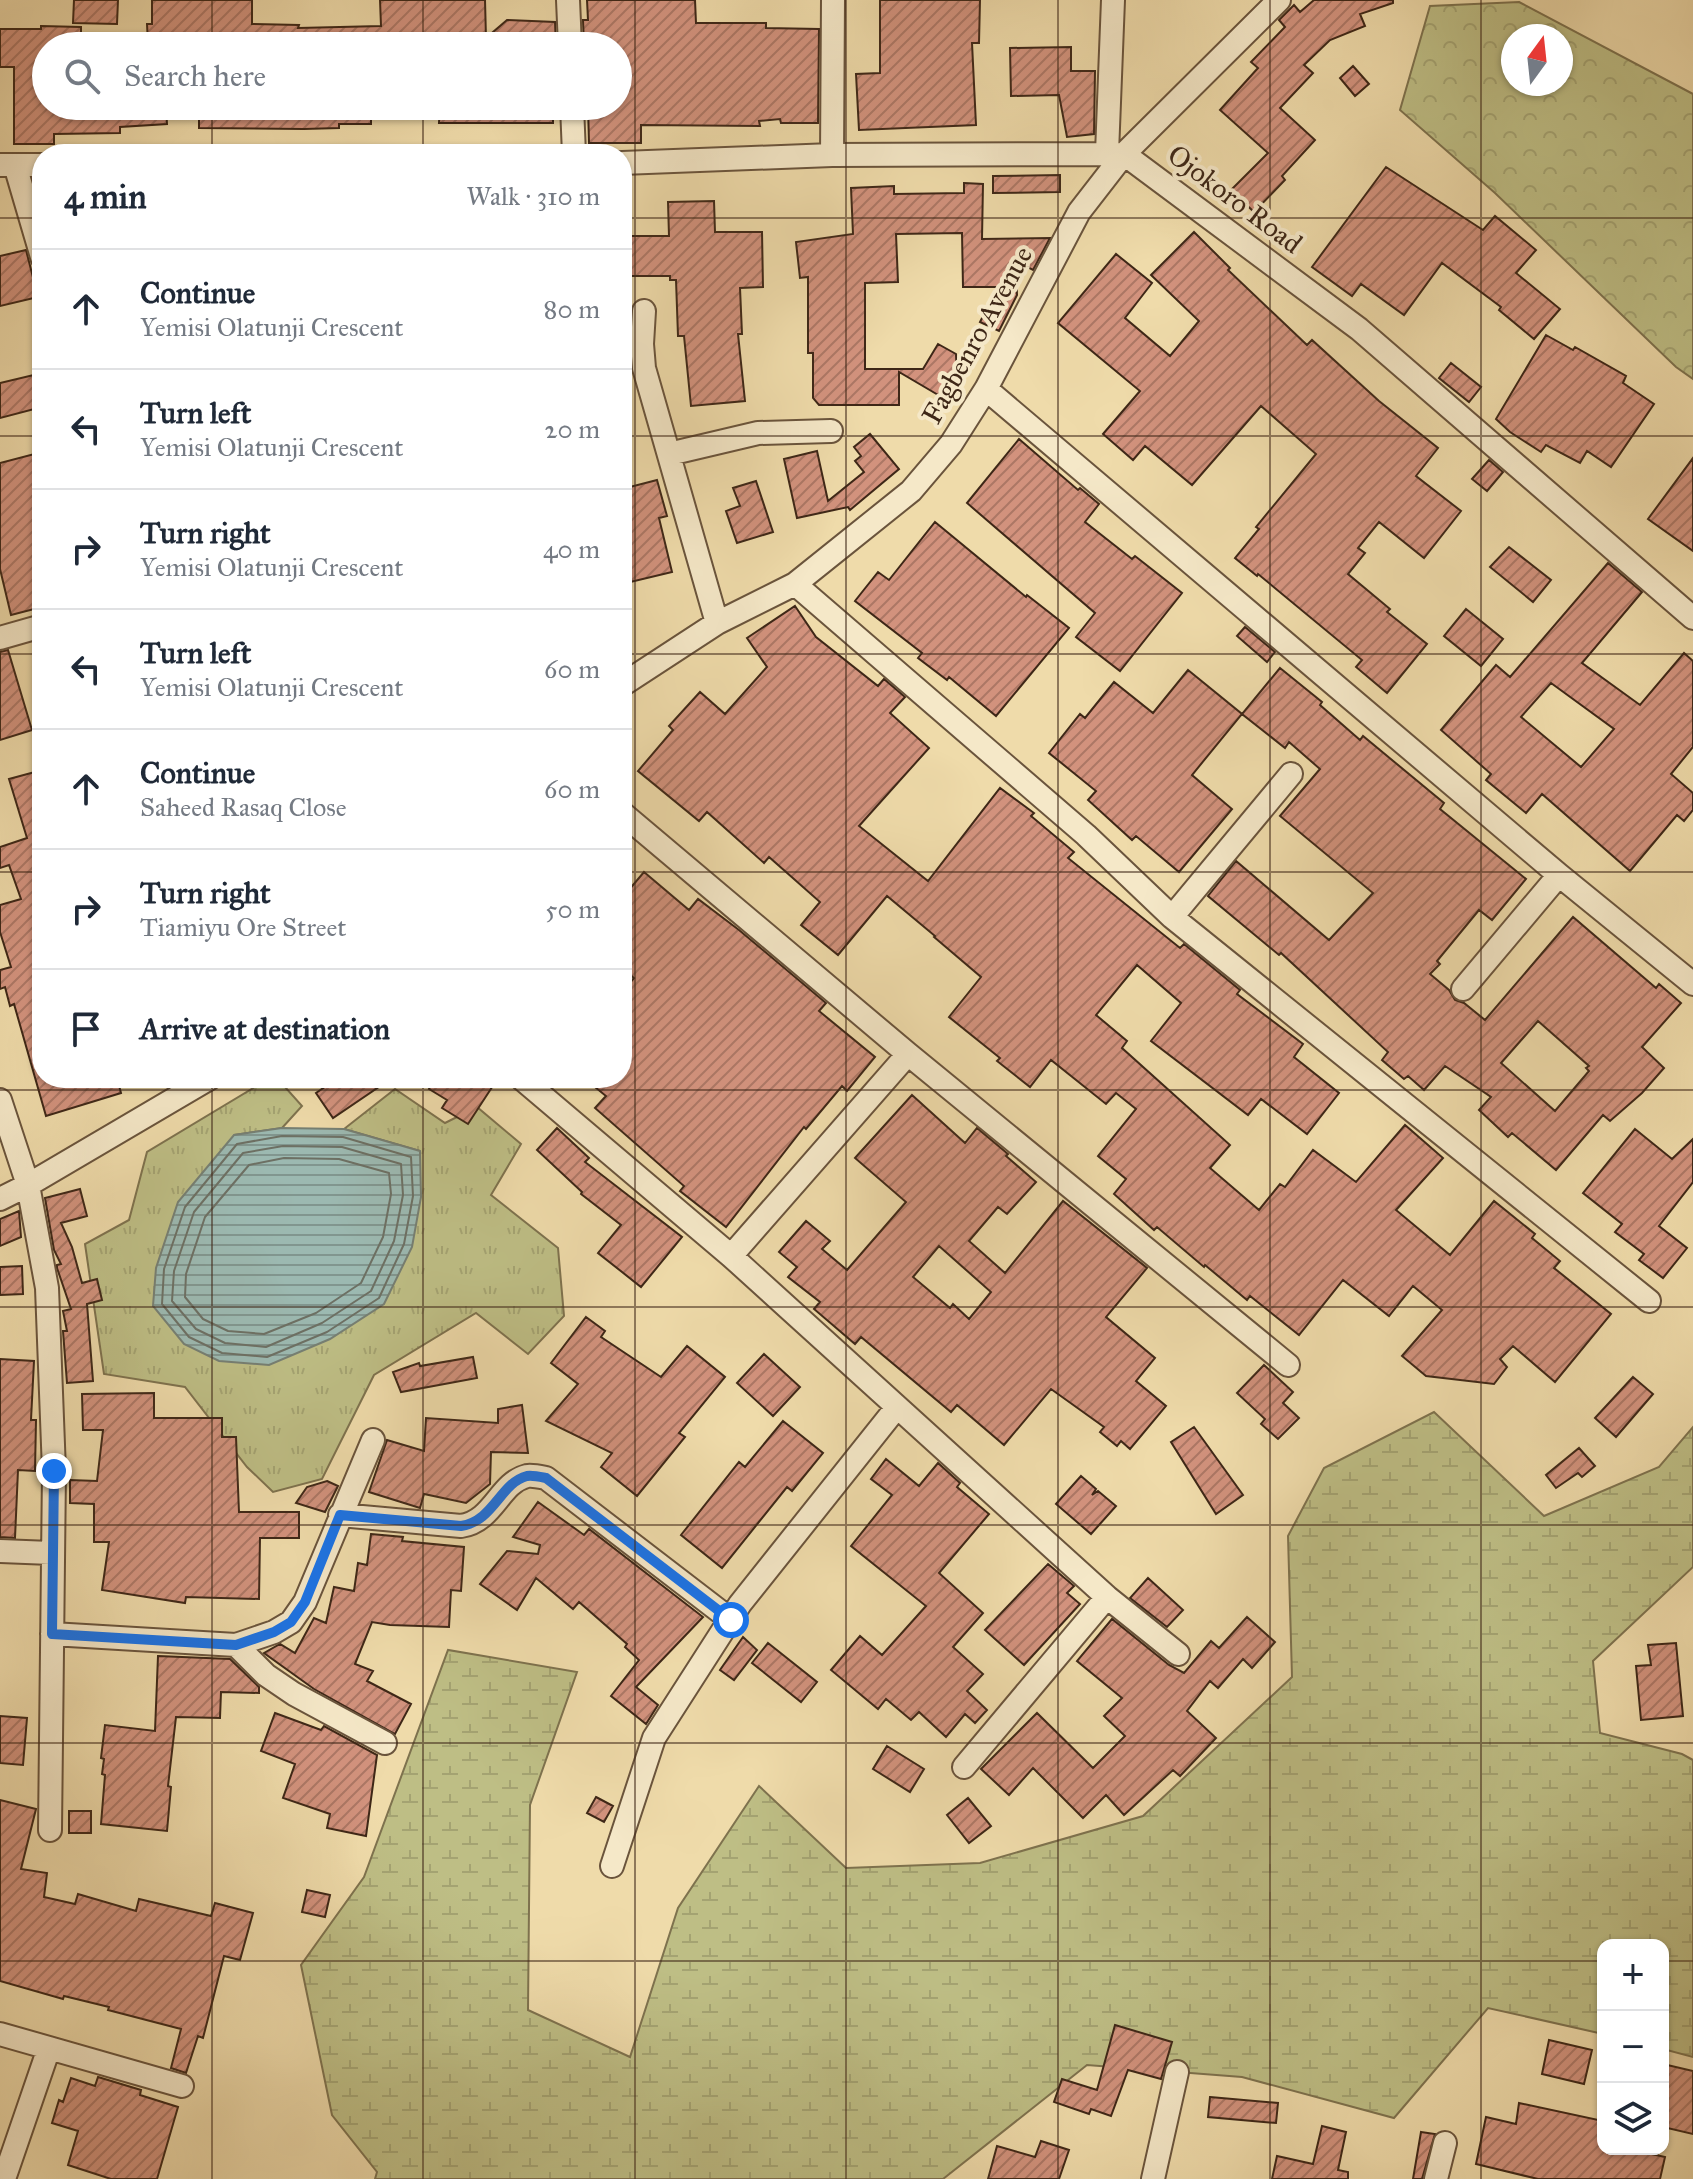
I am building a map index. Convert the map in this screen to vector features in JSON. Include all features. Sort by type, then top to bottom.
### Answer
[{"type":"street","points":[[568,0],[569,32]]},
{"type":"street","points":[[832,155],[833,0]]},
{"type":"street","points":[[632,163],[832,155],[1116,153],[1113,0]]},
{"type":"street","name":"Fagbenro Avenue","points":[[632,678],[717,623],[795,584],[911,491],[951,444],[986,389],[1079,212],[1116,153],[1279,0]]},
{"type":"street","points":[[573,120],[574,144]]},
{"type":"street","name":"Ojokoro Road","points":[[1116,153],[1359,329],[1693,618]]},
{"type":"street","points":[[32,165],[8,165],[32,230]]},
{"type":"street","points":[[644,311],[644,368],[717,623]]},
{"type":"street","points":[[986,389],[1559,875],[1693,984]]},
{"type":"street","points":[[669,454],[758,433],[831,431]]},
{"type":"street","points":[[795,584],[1086,835],[1172,917],[1649,1301]]},
{"type":"street","points":[[0,638],[32,629]]},
{"type":"street","points":[[1172,917],[1291,774]]},
{"type":"street","points":[[632,821],[908,1054],[1288,1365]]},
{"type":"street","points":[[1463,989],[1559,875]]},
{"type":"street","points":[[731,1256],[908,1054]]},
{"type":"street","points":[[0,1199],[193,1088]]},
{"type":"street","points":[[533,1088],[731,1256],[1107,1597],[1178,1654]]},
{"type":"street","points":[[0,1100],[28,1185],[47,1288],[54,1471],[50,1830]]},
{"type":"street","points":[[612,1866],[654,1738],[740,1604],[897,1407]]},
{"type":"street","points":[[52,1634],[236,1645],[274,1632],[291,1622],[305,1602],[373,1440]]},
{"type":"street","points":[[340,1515],[461,1526],[476,1524],[513,1484],[528,1476],[546,1478],[731,1620]]},
{"type":"street","points":[[0,1551],[51,1553]]},
{"type":"street","points":[[964,1767],[1107,1597]]},
{"type":"street","points":[[236,1645],[266,1675],[294,1694],[385,1743]]},
{"type":"street","points":[[0,2034],[182,2086]]},
{"type":"street","points":[[4,2179],[49,2048]]},
{"type":"street","points":[[1153,2179],[1177,2072]]},
{"type":"street","points":[[1436,2179],[1445,2143]]},
{"type":"green space","points":[[1519,2],[1561,24],[1501,24],[1501,96],[1573,96],[1573,31],[1693,94],[1693,379],[1676,367],[1495,193],[1400,110],[1430,6]]},
{"type":"green space","points":[[253,1088],[286,1088],[302,1106],[282,1128],[234,1135],[420,1151],[344,1129],[395,1089],[445,1123],[477,1107],[521,1144],[491,1195],[558,1248],[564,1316],[528,1354],[476,1313],[374,1375],[322,1479],[273,1492],[247,1467],[185,1387],[104,1374],[85,1244],[129,1220],[147,1152]]},
{"type":"green space","points":[[1434,1412],[1544,1516],[1659,1467],[1693,1427],[1693,1567],[1593,1661],[1600,1733],[1682,1754],[1693,1760],[1693,2057],[1669,2051],[1669,1939],[1597,1939],[1597,2033],[1488,2008],[1394,2118],[1242,2077],[1087,2065],[943,2179],[375,2179],[377,2172],[332,2115],[301,1965],[364,1877],[448,1650],[577,1672],[530,1805],[528,2010],[630,2057],[678,1908],[759,1786],[846,1868],[980,1863],[1143,1816],[1292,1677],[1288,1536],[1324,1468]]},
{"type":"water","points":[[282,1128],[344,1129],[420,1151],[421,1197],[412,1247],[384,1304],[330,1339],[269,1365],[219,1361],[184,1344],[153,1306],[156,1268],[178,1202],[234,1135]]},
{"type":"building","points":[[74,0],[118,0],[117,24],[73,23]]},
{"type":"building","points":[[152,0],[252,0],[252,24],[299,25],[298,28],[381,26],[380,0],[485,0],[486,32],[147,32],[147,24],[152,24]]},
{"type":"building","points":[[587,0],[695,0],[696,23],[766,23],[766,28],[819,29],[818,123],[781,123],[780,119],[759,121],[760,126],[641,125],[641,143],[589,143],[588,120],[632,120],[632,32],[583,32],[583,20],[588,20]]},
{"type":"building","points":[[880,0],[980,0],[979,43],[972,43],[976,125],[859,130],[856,74],[880,73]]},
{"type":"building","points":[[1314,0],[1393,0],[1393,3],[1360,14],[1365,26],[1330,40],[1304,65],[1313,73],[1280,108],[1315,140],[1282,176],[1285,180],[1254,212],[1231,190],[1268,153],[1220,110],[1258,68],[1251,62],[1285,27],[1279,20],[1294,5],[1300,12]]},
{"type":"building","points":[[507,20],[555,22],[555,32],[493,32]]},
{"type":"building","points":[[41,26],[81,27],[81,32],[32,32],[32,120],[167,120],[167,124],[120,127],[120,133],[54,134],[54,144],[14,144],[14,67],[0,67],[0,29],[41,29]]},
{"type":"building","points":[[1071,47],[1071,71],[1095,71],[1094,134],[1067,137],[1059,95],[1011,96],[1010,48]]},
{"type":"building","points":[[1353,66],[1369,84],[1355,96],[1340,78]]},
{"type":"building","points":[[199,120],[371,120],[371,124],[339,124],[339,128],[199,128]]},
{"type":"building","points":[[439,120],[553,120],[553,123],[439,123]]},
{"type":"building","points":[[1386,167],[1483,230],[1495,216],[1536,250],[1516,273],[1560,309],[1534,339],[1499,310],[1501,307],[1442,263],[1404,315],[1361,284],[1352,296],[1312,267]]},
{"type":"building","points":[[1060,175],[1060,192],[993,193],[993,176]]},
{"type":"building","points":[[964,183],[983,184],[982,239],[1050,238],[1033,270],[1016,261],[1017,295],[999,331],[980,322],[998,287],[963,287],[962,233],[896,234],[898,282],[865,283],[865,369],[923,369],[938,344],[956,354],[957,381],[945,399],[899,372],[899,405],[819,405],[813,398],[813,353],[808,353],[808,277],[800,278],[796,242],[853,234],[851,188],[894,186],[894,194],[964,193]]},
{"type":"building","points":[[714,201],[715,232],[762,232],[763,287],[740,288],[742,334],[738,334],[745,401],[691,406],[684,336],[678,336],[676,280],[670,280],[670,276],[632,276],[632,236],[669,236],[668,202]]},
{"type":"building","points":[[1194,232],[1230,268],[1228,270],[1307,345],[1312,340],[1379,401],[1438,448],[1416,476],[1461,511],[1424,558],[1379,522],[1358,548],[1365,553],[1348,574],[1390,609],[1387,612],[1427,644],[1387,693],[1356,667],[1362,660],[1235,558],[1259,529],[1256,527],[1316,454],[1261,406],[1192,485],[1145,446],[1133,460],[1103,434],[1140,391],[1058,323],[1116,254],[1152,283],[1125,318],[1170,356],[1199,321],[1151,275]]},
{"type":"building","points":[[26,250],[32,274],[32,298],[0,306],[0,256]]},
{"type":"building","points":[[1546,335],[1573,350],[1575,347],[1626,376],[1623,383],[1654,404],[1611,467],[1587,451],[1580,463],[1546,445],[1541,452],[1496,419]]},
{"type":"building","points":[[1451,363],[1481,387],[1469,402],[1439,378]]},
{"type":"building","points":[[32,375],[32,410],[0,418],[0,383]]},
{"type":"building","points":[[870,434],[899,469],[850,510],[848,507],[797,518],[784,459],[817,451],[828,501],[864,472],[855,461],[861,456],[854,447]]},
{"type":"building","points":[[1019,439],[1099,504],[1085,522],[1182,593],[1120,671],[1076,637],[1095,613],[967,503]]},
{"type":"building","points":[[32,455],[32,610],[11,615],[0,569],[0,463]]},
{"type":"building","points":[[1693,458],[1693,551],[1648,519]]},
{"type":"building","points":[[1489,460],[1503,472],[1487,491],[1472,479]]},
{"type":"building","points":[[657,480],[667,516],[659,518],[672,572],[632,582],[632,486]]},
{"type":"building","points":[[756,481],[773,532],[737,543],[726,511],[740,506],[733,488]]},
{"type":"building","points":[[935,522],[1069,628],[996,716],[949,677],[947,680],[918,658],[922,653],[855,601],[878,572],[889,580]]},
{"type":"building","points":[[1509,547],[1551,580],[1533,602],[1490,567]]},
{"type":"building","points":[[1608,563],[1642,592],[1582,663],[1640,705],[1684,653],[1693,661],[1693,747],[1671,774],[1693,793],[1693,810],[1684,821],[1677,815],[1630,871],[1542,794],[1526,813],[1486,780],[1491,774],[1441,730],[1496,665],[1510,677]],"holes":[[[1551,683],[1614,729],[1581,767],[1521,717]]]},
{"type":"building","points":[[795,606],[816,637],[878,686],[884,679],[905,697],[890,713],[929,748],[859,826],[928,881],[1000,788],[1034,813],[1031,816],[1074,852],[1068,858],[1180,948],[1184,944],[1240,990],[1237,994],[1303,1044],[1294,1057],[1339,1093],[1307,1134],[1261,1099],[1248,1115],[1151,1041],[1181,1003],[1137,965],[1096,1015],[1127,1041],[1122,1048],[1230,1145],[1210,1168],[1259,1210],[1280,1184],[1285,1187],[1313,1150],[1356,1182],[1405,1125],[1443,1158],[1396,1210],[1450,1255],[1494,1201],[1535,1234],[1532,1238],[1560,1261],[1554,1268],[1611,1314],[1555,1382],[1513,1346],[1500,1359],[1507,1367],[1494,1384],[1426,1376],[1402,1356],[1442,1310],[1413,1286],[1389,1316],[1343,1280],[1299,1335],[1250,1296],[1247,1300],[1157,1227],[1154,1230],[1114,1194],[1126,1179],[1098,1156],[1136,1109],[1116,1093],[1106,1104],[1051,1060],[1030,1087],[949,1017],[981,977],[935,936],[887,896],[838,955],[801,925],[820,902],[769,857],[764,863],[707,812],[699,821],[638,771],[673,730],[669,726],[700,692],[725,714],[767,667],[747,638]]},
{"type":"building","points":[[1466,609],[1503,639],[1481,666],[1444,636]]},
{"type":"building","points":[[1245,627],[1275,652],[1267,662],[1237,636]]},
{"type":"building","points":[[8,650],[32,730],[0,740],[0,652]]},
{"type":"building","points":[[1280,668],[1322,702],[1320,705],[1360,740],[1363,736],[1444,803],[1440,809],[1526,879],[1492,920],[1479,910],[1430,974],[1449,990],[1455,1000],[1464,1003],[1485,1020],[1573,917],[1656,988],[1659,984],[1681,1003],[1642,1047],[1664,1068],[1642,1093],[1610,1121],[1603,1115],[1556,1170],[1512,1133],[1508,1137],[1479,1110],[1491,1097],[1445,1066],[1424,1090],[1408,1076],[1404,1079],[1382,1060],[1388,1052],[1281,953],[1279,955],[1208,896],[1236,861],[1329,940],[1373,893],[1280,816],[1320,769],[1289,742],[1285,748],[1242,714]],"holes":[[[1538,1021],[1589,1066],[1586,1068],[1589,1071],[1555,1111],[1501,1063]]]},
{"type":"building","points":[[1188,670],[1242,714],[1192,775],[1232,809],[1179,872],[1136,836],[1132,840],[1088,800],[1096,791],[1049,753],[1080,714],[1085,718],[1114,682],[1153,713]]},
{"type":"building","points":[[32,773],[32,1067],[14,1004],[10,1006],[5,987],[0,989],[0,970],[11,967],[0,932],[0,905],[21,899],[9,865],[0,868],[0,847],[27,838],[9,779]]},
{"type":"building","points":[[644,872],[689,910],[698,899],[826,1003],[819,1011],[875,1057],[847,1091],[842,1086],[806,1129],[804,1127],[726,1227],[680,1191],[684,1186],[595,1108],[606,1096],[596,1088],[632,1088],[632,886]]},
{"type":"building","points":[[38,1088],[120,1088],[121,1093],[46,1116]]},
{"type":"building","points":[[323,1088],[377,1088],[333,1118],[316,1093]]},
{"type":"building","points":[[491,1088],[468,1124],[442,1108],[447,1100],[429,1089]]},
{"type":"building","points":[[912,1095],[965,1143],[977,1128],[1036,1182],[1007,1214],[998,1207],[969,1241],[1005,1273],[1063,1201],[1147,1268],[1106,1317],[1155,1358],[1136,1381],[1166,1406],[1130,1449],[1121,1441],[1117,1446],[1100,1432],[1104,1427],[1051,1389],[1004,1445],[957,1405],[951,1412],[861,1337],[855,1344],[814,1309],[820,1302],[788,1277],[797,1267],[779,1252],[806,1221],[830,1241],[822,1249],[847,1270],[906,1202],[855,1158]],"holes":[[[939,1246],[991,1292],[969,1319],[953,1304],[950,1308],[913,1277]]]},
{"type":"building","points":[[557,1128],[589,1158],[585,1162],[682,1237],[641,1287],[598,1253],[621,1225],[581,1194],[537,1150]]},
{"type":"building","points":[[1635,1129],[1672,1159],[1693,1139],[1693,1182],[1659,1226],[1687,1248],[1663,1278],[1639,1260],[1644,1254],[1615,1232],[1622,1224],[1583,1193]]},
{"type":"building","points":[[80,1189],[87,1216],[61,1223],[72,1247],[82,1283],[97,1279],[102,1300],[87,1304],[93,1381],[67,1383],[63,1331],[67,1331],[63,1311],[71,1309],[57,1268],[61,1264],[54,1250],[45,1198]]},
{"type":"building","points":[[19,1211],[21,1237],[0,1246],[0,1219]]},
{"type":"building","points":[[22,1266],[23,1294],[0,1295],[0,1267]]},
{"type":"building","points":[[586,1317],[605,1331],[601,1337],[661,1377],[687,1346],[725,1377],[679,1433],[685,1437],[637,1496],[601,1467],[612,1453],[546,1421],[578,1384],[551,1363]]},
{"type":"building","points":[[764,1354],[800,1387],[773,1416],[737,1383]]},
{"type":"building","points":[[473,1357],[477,1378],[401,1392],[393,1372],[419,1363],[420,1366]]},
{"type":"building","points":[[0,1359],[34,1361],[31,1420],[36,1420],[35,1471],[18,1470],[15,1538],[0,1537]]},
{"type":"building","points":[[1264,1365],[1293,1392],[1283,1403],[1299,1418],[1278,1439],[1261,1424],[1265,1419],[1237,1393]]},
{"type":"building","points":[[1633,1377],[1653,1394],[1616,1437],[1595,1418]]},
{"type":"building","points":[[154,1393],[154,1418],[222,1418],[222,1437],[236,1437],[239,1512],[299,1512],[299,1538],[260,1538],[259,1599],[186,1597],[185,1603],[102,1590],[109,1542],[94,1542],[94,1504],[70,1503],[70,1480],[97,1481],[103,1430],[83,1430],[82,1394]]},
{"type":"building","points":[[522,1405],[528,1453],[491,1452],[490,1484],[466,1503],[424,1494],[420,1508],[369,1492],[387,1440],[424,1451],[426,1418],[498,1423],[498,1409]]},
{"type":"building","points":[[783,1421],[823,1453],[792,1491],[787,1487],[722,1568],[681,1535],[739,1462],[745,1467]]},
{"type":"building","points":[[1194,1427],[1243,1495],[1216,1514],[1171,1442]]},
{"type":"building","points":[[1579,1448],[1595,1466],[1582,1477],[1578,1473],[1556,1488],[1546,1475]]},
{"type":"building","points":[[886,1459],[919,1486],[938,1463],[960,1483],[957,1487],[989,1514],[939,1573],[983,1613],[953,1647],[983,1674],[967,1691],[987,1710],[975,1723],[965,1714],[946,1737],[919,1712],[911,1720],[886,1699],[878,1709],[831,1670],[860,1636],[882,1655],[926,1606],[851,1546],[892,1495],[871,1479]]},
{"type":"building","points":[[1081,1476],[1096,1489],[1092,1495],[1098,1491],[1116,1506],[1091,1534],[1056,1504]]},
{"type":"building","points":[[327,1481],[338,1486],[325,1512],[296,1503],[307,1487]]},
{"type":"building","points":[[538,1502],[584,1535],[589,1529],[703,1617],[636,1687],[658,1705],[646,1724],[611,1696],[639,1660],[625,1647],[627,1644],[579,1602],[573,1609],[536,1578],[517,1610],[480,1584],[507,1551],[538,1554],[540,1545],[513,1537]]},
{"type":"building","points":[[371,1534],[403,1537],[402,1541],[464,1547],[461,1591],[451,1590],[449,1627],[372,1622],[355,1664],[373,1671],[367,1681],[411,1704],[395,1734],[314,1689],[264,1653],[280,1644],[295,1653],[314,1618],[326,1623],[334,1587],[354,1591],[358,1563],[367,1565]]},
{"type":"building","points":[[1048,1564],[1074,1586],[1067,1593],[1080,1604],[1024,1665],[985,1630]]},
{"type":"building","points":[[1148,1578],[1183,1610],[1167,1627],[1130,1598]]},
{"type":"building","points":[[1247,1617],[1275,1642],[1252,1668],[1243,1659],[1218,1688],[1210,1681],[1187,1711],[1216,1738],[1180,1776],[1173,1770],[1124,1815],[1106,1795],[1083,1818],[1033,1768],[1009,1795],[981,1769],[1037,1713],[1093,1768],[1125,1736],[1104,1716],[1122,1698],[1077,1661],[1112,1619],[1169,1665],[1184,1673],[1211,1641],[1219,1648]]},
{"type":"building","points":[[743,1637],[757,1650],[734,1680],[720,1670]]},
{"type":"building","points":[[768,1643],[817,1682],[801,1702],[752,1663]]},
{"type":"building","points":[[1676,1643],[1683,1716],[1641,1720],[1636,1666],[1651,1665],[1648,1645]]},
{"type":"building","points":[[158,1656],[230,1659],[259,1687],[259,1693],[221,1692],[220,1718],[176,1717],[168,1786],[171,1787],[167,1831],[101,1824],[105,1775],[102,1774],[104,1759],[101,1758],[105,1725],[155,1731]]},
{"type":"building","points":[[275,1713],[321,1730],[324,1726],[377,1755],[366,1836],[327,1828],[330,1814],[283,1798],[295,1764],[261,1751]]},
{"type":"building","points":[[0,1716],[27,1718],[23,1765],[0,1763]]},
{"type":"building","points":[[887,1746],[924,1769],[910,1792],[873,1769]]},
{"type":"building","points":[[596,1797],[613,1806],[604,1822],[587,1813]]},
{"type":"building","points":[[968,1798],[991,1826],[969,1843],[947,1815]]},
{"type":"building","points":[[0,1800],[36,1809],[21,1869],[47,1873],[44,1897],[75,1904],[78,1894],[136,1911],[139,1899],[211,1916],[215,1903],[253,1913],[240,1960],[224,1956],[203,2038],[198,2036],[186,2073],[171,2068],[181,2029],[108,2010],[109,2007],[64,1996],[63,1999],[0,1981]]},
{"type":"building","points":[[69,1811],[91,1811],[91,1833],[69,1833]]},
{"type":"building","points":[[307,1890],[330,1895],[325,1917],[302,1912]]},
{"type":"building","points":[[1115,2025],[1172,2042],[1161,2079],[1128,2070],[1111,2116],[1091,2109],[1089,2114],[1054,2102],[1062,2079],[1097,2090]]},
{"type":"building","points":[[1549,2040],[1592,2050],[1584,2084],[1542,2074]]},
{"type":"building","points":[[1669,2065],[1693,2071],[1693,2134],[1669,2128]]},
{"type":"building","points":[[98,2077],[141,2090],[140,2095],[178,2107],[157,2179],[111,2179],[68,2165],[78,2131],[52,2123],[59,2100],[63,2102],[71,2078],[95,2086]]},
{"type":"building","points":[[1210,2097],[1278,2103],[1276,2123],[1208,2117]]},
{"type":"building","points":[[1519,2103],[1597,2120],[1597,2155],[1665,2157],[1660,2179],[1538,2179],[1476,2164],[1486,2117],[1516,2124]]},
{"type":"building","points":[[1322,2126],[1346,2132],[1338,2170],[1348,2172],[1348,2179],[1272,2179],[1277,2156],[1313,2164]]},
{"type":"building","points":[[1421,2132],[1435,2134],[1422,2179],[1413,2179]]},
{"type":"building","points":[[1041,2141],[1069,2150],[1059,2179],[988,2179],[997,2146],[1035,2157]]},
{"type":"route","points":[[54,1471],[52,1634],[236,1645],[274,1632],[291,1622],[305,1602],[340,1515],[461,1526],[476,1524],[513,1484],[528,1476],[546,1478],[731,1620]]}]
